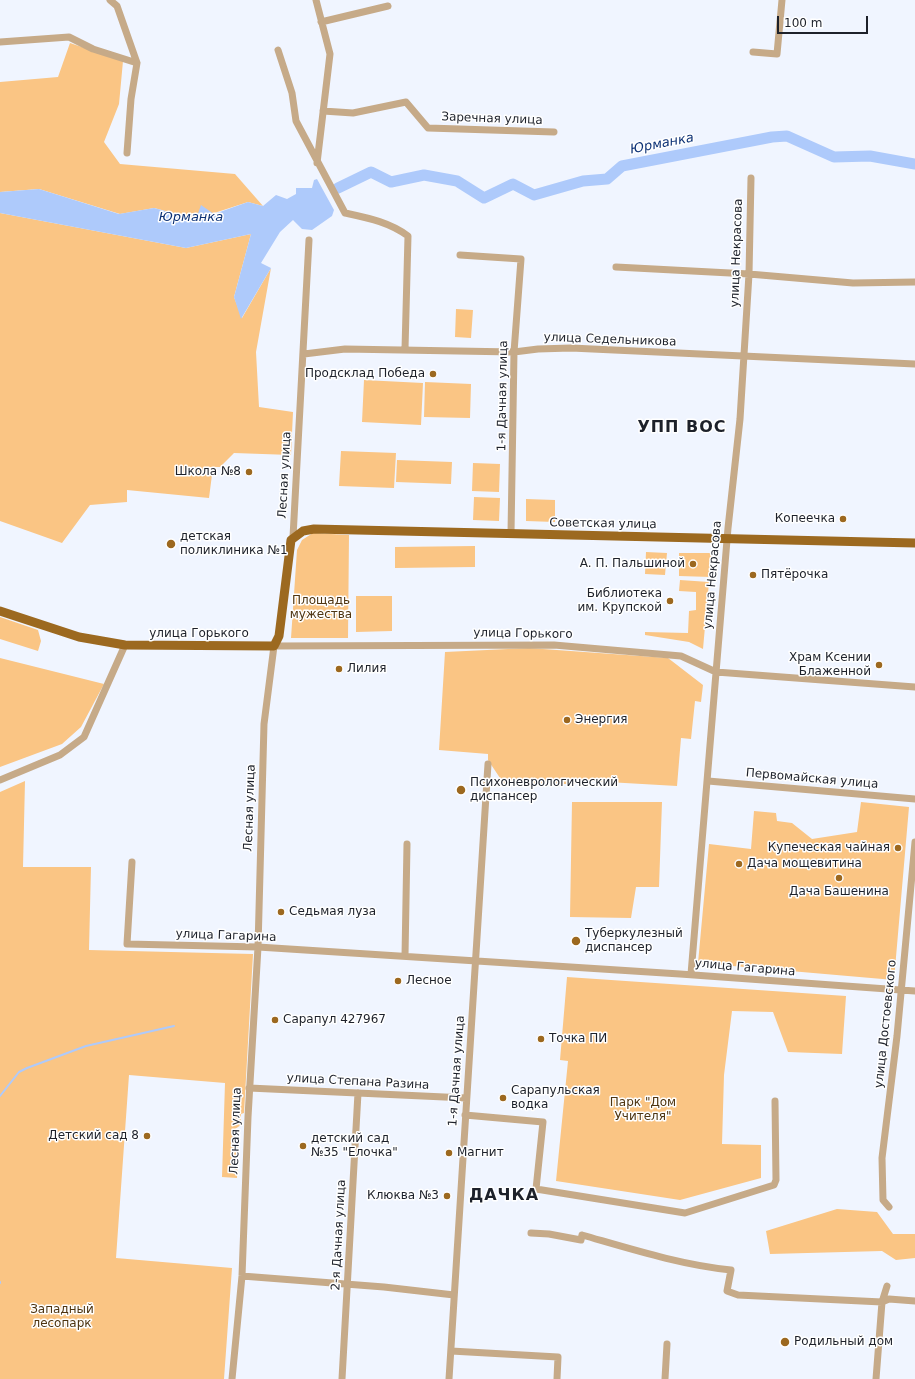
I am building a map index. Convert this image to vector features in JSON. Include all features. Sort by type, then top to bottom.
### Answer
[{"type":"main road","name":"Советская улица","points":[[293,537],[304,531],[314,529],[915,543]]},
{"type":"main road","name":"Лесная улица","points":[[274,646],[279,636],[291,540],[293,537]]},
{"type":"main road","name":"улица Горького","points":[[0,611],[79,637],[125,645],[274,646]]},
{"type":"street","points":[[110,0],[117,6],[136,63],[131,99],[127,153]]},
{"type":"street","points":[[316,0],[330,54],[317,163]]},
{"type":"street","points":[[753,52],[777,54],[782,0]]},
{"type":"street","points":[[321,22],[388,6]]},
{"type":"street","points":[[0,42],[69,37],[93,49],[136,63]]},
{"type":"street","points":[[278,50],[292,93],[296,121],[317,163],[345,213],[380,221],[398,228],[408,236],[405,349]]},
{"type":"street","name":"Заречная улица","points":[[323,111],[353,113],[406,102],[428,128],[554,132]]},
{"type":"street","name":"улица Некрасова","points":[[691,974],[727,538],[744,356],[749,274],[750,178]]},
{"type":"street","name":"Лесная улица","points":[[293,537],[309,240]]},
{"type":"street","name":"1-я Дачная улица","points":[[460,255],[521,259],[514,352],[511,533]]},
{"type":"street","points":[[616,267],[749,274],[853,283],[915,282]]},
{"type":"street","name":"улица Седельникова","points":[[304,354],[345,348],[514,352],[538,349],[571,348],[915,364]]},
{"type":"street","points":[[0,780],[60,755],[84,737],[125,645]]},
{"type":"street","name":"улица Горького","points":[[274,646],[554,645],[681,656],[716,672],[915,687]]},
{"type":"street","name":"Лесная улица","points":[[232,1379],[242,1276],[249,1088],[258,947],[264,724],[274,646]]},
{"type":"street","name":"1-я Дачная улица","points":[[449,1379],[488,764]]},
{"type":"street","name":"Первомайская улица","points":[[708,781],[915,799]]},
{"type":"street","name":"улица Достоевского","points":[[889,1207],[883,1200],[882,1158],[901,991],[915,842]]},
{"type":"street","points":[[405,956],[407,844]]},
{"type":"street","name":"улица Гагарина","points":[[132,862],[127,944],[258,947],[691,974],[915,991]]},
{"type":"street","name":"улица Степана Разина","points":[[249,1088],[466,1098]]},
{"type":"street","name":"2-я Дачная улица","points":[[342,1379],[358,1092]]},
{"type":"street","points":[[465,1115],[543,1122],[536,1189],[685,1213],[774,1185],[776,1180],[776,1101]]},
{"type":"street","points":[[531,1233],[548,1234],[581,1240],[582,1235],[652,1255],[713,1268],[731,1270],[727,1291],[738,1295],[882,1302],[889,1299],[915,1301]]},
{"type":"street","points":[[242,1276],[348,1284],[454,1295]]},
{"type":"street","points":[[876,1379],[882,1302],[887,1286]]},
{"type":"street","points":[[665,1379],[667,1344]]},
{"type":"street","points":[[450,1351],[558,1357],[557,1379]]},
{"type":"green space","points":[[70,43],[123,61],[119,104],[104,142],[120,164],[235,174],[263,206],[248,202],[196,219],[154,208],[120,214],[39,189],[0,192],[0,82],[58,77]]},
{"type":"green space","points":[[0,213],[186,248],[251,234],[234,297],[242,318],[271,268],[256,352],[259,407],[293,412],[291,455],[234,453],[220,467],[213,467],[209,498],[127,490],[127,502],[90,505],[62,543],[0,521]]},
{"type":"green space","points":[[456,309],[473,310],[471,338],[455,337]]},
{"type":"green space","points":[[364,380],[423,383],[421,425],[362,422]]},
{"type":"green space","points":[[425,382],[471,384],[470,418],[424,417]]},
{"type":"green space","points":[[341,451],[396,453],[394,488],[339,486]]},
{"type":"green space","points":[[397,460],[452,462],[451,484],[396,482]]},
{"type":"green space","points":[[473,463],[500,464],[499,492],[472,491]]},
{"type":"green space","points":[[474,497],[500,498],[499,521],[473,520]]},
{"type":"green space","points":[[526,499],[555,500],[555,522],[526,521]]},
{"type":"green space","name":"Площадь мужества","points":[[313,533],[349,535],[348,638],[291,638],[297,550],[302,540]]},
{"type":"green space","points":[[475,546],[475,567],[395,568],[395,547]]},
{"type":"green space","points":[[646,552],[667,553],[665,575],[645,574]]},
{"type":"green space","points":[[679,553],[712,553],[711,577],[679,576]]},
{"type":"green space","points":[[680,580],[709,582],[703,649],[689,642],[645,635],[645,632],[688,633],[689,611],[696,610],[696,592],[679,591]]},
{"type":"green space","points":[[356,596],[392,596],[392,631],[356,632]]},
{"type":"green space","points":[[0,617],[38,630],[41,641],[38,651],[0,639]]},
{"type":"green space","name":"Энергия","points":[[529,648],[668,658],[703,685],[701,702],[695,701],[691,739],[681,738],[677,786],[590,781],[579,784],[504,784],[488,760],[488,754],[439,750],[445,652]]},
{"type":"green space","points":[[0,658],[104,684],[81,727],[62,744],[0,767]]},
{"type":"green space","name":"Западный лесопарк","points":[[25,781],[23,867],[91,867],[89,950],[253,954],[244,1113],[241,1114],[241,1125],[235,1129],[234,1142],[238,1144],[237,1178],[222,1177],[225,1083],[129,1075],[116,1258],[232,1268],[224,1379],[0,1379],[0,792]]},
{"type":"green space","points":[[572,802],[662,802],[659,887],[636,887],[631,918],[570,917]]},
{"type":"green space","points":[[861,802],[909,807],[894,980],[698,963],[709,844],[751,849],[754,811],[776,813],[777,821],[792,823],[812,839],[857,832]]},
{"type":"green space","name":"Парк \"Дом Учителя\"","points":[[567,977],[846,996],[842,1054],[788,1052],[773,1012],[732,1011],[724,1075],[722,1144],[761,1145],[761,1178],[680,1200],[556,1181],[568,1061],[560,1060]]},
{"type":"green space","points":[[837,1209],[877,1212],[893,1234],[915,1234],[915,1258],[896,1260],[882,1251],[770,1254],[766,1231]]},
{"type":"water","points":[[317,179],[334,210],[332,216],[312,230],[302,229],[293,220],[280,232],[261,263],[271,268],[241,319],[234,297],[251,234],[186,248],[0,213],[0,192],[39,189],[119,214],[154,208],[196,219],[201,205],[214,214],[248,202],[263,206],[276,195],[287,199],[296,194],[296,188],[312,188],[314,180]]},
{"type":"waterway","name":"Юрманка","points":[[338,188],[371,172],[391,182],[424,175],[457,181],[484,198],[513,184],[534,195],[583,181],[607,179],[622,166],[772,137],[787,136],[834,157],[870,156],[915,164]]},
{"type":"waterway","points":[[0,1096],[19,1072],[27,1068],[86,1046],[174,1026]]},
{"type":"place","name":"Продсклад Победа","points":[[433,374]]},
{"type":"place","name":"Школа №8","points":[[249,472]]},
{"type":"place","name":"Копеечка","points":[[843,519]]},
{"type":"place","name":"детская поликлиника №1","points":[[171,544]]},
{"type":"place","name":"А. П. Пальшиной","points":[[693,564]]},
{"type":"place","name":"Пятёрочка","points":[[753,575]]},
{"type":"place","name":"Библиотека им. Крупской","points":[[670,601]]},
{"type":"place","name":"Храм Ксении Блаженной","points":[[879,665]]},
{"type":"place","name":"Лилия","points":[[339,669]]},
{"type":"place","name":"Энергия","points":[[567,720]]},
{"type":"place","name":"Психоневрологический диспансер","points":[[461,790]]},
{"type":"place","name":"Купеческая чайная","points":[[898,848]]},
{"type":"place","name":"Дача мощевитина","points":[[739,864]]},
{"type":"place","name":"Дача Башенина","points":[[839,878]]},
{"type":"place","name":"Седьмая луза","points":[[281,912]]},
{"type":"place","name":"Туберкулезный диспансер","points":[[576,941]]},
{"type":"place","name":"Лесное","points":[[398,981]]},
{"type":"place","name":"Сарапул 427967","points":[[275,1020]]},
{"type":"place","name":"Точка ПИ","points":[[541,1039]]},
{"type":"place","name":"Сарапульская водка","points":[[503,1098]]},
{"type":"place","name":"Детский сад 8","points":[[147,1136]]},
{"type":"place","name":"детский сад №35 \"Елочка\"","points":[[303,1146]]},
{"type":"place","name":"Магнит","points":[[449,1153]]},
{"type":"place","name":"Клюква №3","points":[[447,1196]]},
{"type":"place","name":"Родильный дом","points":[[785,1342]]},
{"type":"district","name":"УПП ВОС","points":[[682,428]]},
{"type":"district","name":"ДАЧКА","points":[[504,1196]]}]
